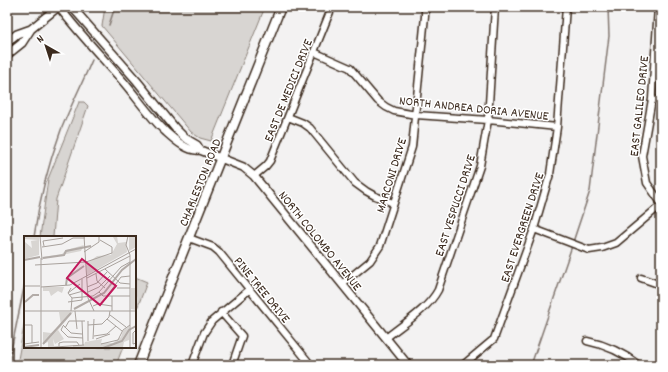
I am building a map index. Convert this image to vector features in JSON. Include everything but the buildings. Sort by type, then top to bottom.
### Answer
[{"type":"main road","name":"CHARLESTON ROAD","points":[[138,365],[282,7]]},
{"type":"street","points":[[7,55],[22,43],[31,29],[58,7]]},
{"type":"street","name":"NORTH COLOMBO AVENUE","points":[[58,7],[167,133],[184,146],[195,151],[200,150],[243,167],[254,176],[408,365]]},
{"type":"street","name":"NORTH COLOMBO AVENUE","points":[[72,7],[137,81],[175,128],[185,138],[197,145],[200,150]]},
{"type":"street","name":"EAST DE MEDICI DRIVE","points":[[254,176],[270,161],[332,7]]},
{"type":"street","name":"MARCONI DRIVE","points":[[342,284],[370,261],[380,246],[412,147],[425,7]]},
{"type":"street","name":"EAST VESPUCCI DRIVE","points":[[386,338],[427,305],[438,290],[480,166],[488,120],[495,7]]},
{"type":"street","name":"EAST EVERGREEN DRIVE","points":[[463,365],[494,339],[534,229],[550,174],[557,127],[566,7]]},
{"type":"street","name":"EAST GALILEO DRIVE","points":[[658,7],[652,99],[642,156],[647,183],[661,204]]},
{"type":"street","points":[[7,42],[17,34],[31,29]]},
{"type":"street","name":"NORTH ANDREA DORIA AVENUE","points":[[314,52],[350,68],[378,101],[394,111],[416,115],[557,127]]},
{"type":"street","points":[[652,99],[661,100]]},
{"type":"street","points":[[288,117],[303,123],[310,128],[355,183],[366,191],[393,203]]},
{"type":"street","points":[[534,229],[589,250],[602,248],[616,243],[661,204]]},
{"type":"street","name":"PINE TREE DRIVE","points":[[189,238],[213,247],[219,252],[311,365]]},
{"type":"street","points":[[640,278],[661,285]]},
{"type":"street","points":[[192,365],[204,333],[212,321],[250,289]]},
{"type":"street","points":[[221,312],[242,336],[232,365]]},
{"type":"street","points":[[587,341],[603,344],[639,365]]},
{"type":"street","points":[[657,365],[661,362]]},
{"type":"shaded area","points":[[105,7],[265,7],[211,141],[200,138],[191,132],[102,26]]},
{"type":"shaded area","points":[[79,102],[84,102],[88,106],[56,199],[53,236],[40,236],[48,179]]},
{"type":"shaded area","points":[[136,277],[147,282],[136,311]]},
{"type":"shaded area","points":[[24,326],[24,348],[123,348],[116,365],[17,365]]},
{"type":"waterway","points":[[109,25],[115,7]]},
{"type":"waterway","points":[[573,242],[590,191],[609,36],[608,7]]},
{"type":"waterway","points":[[34,236],[44,183],[56,143],[92,60]]},
{"type":"waterway","points":[[531,365],[572,246]]},
{"type":"waterway","points":[[8,365],[24,288]]}]
